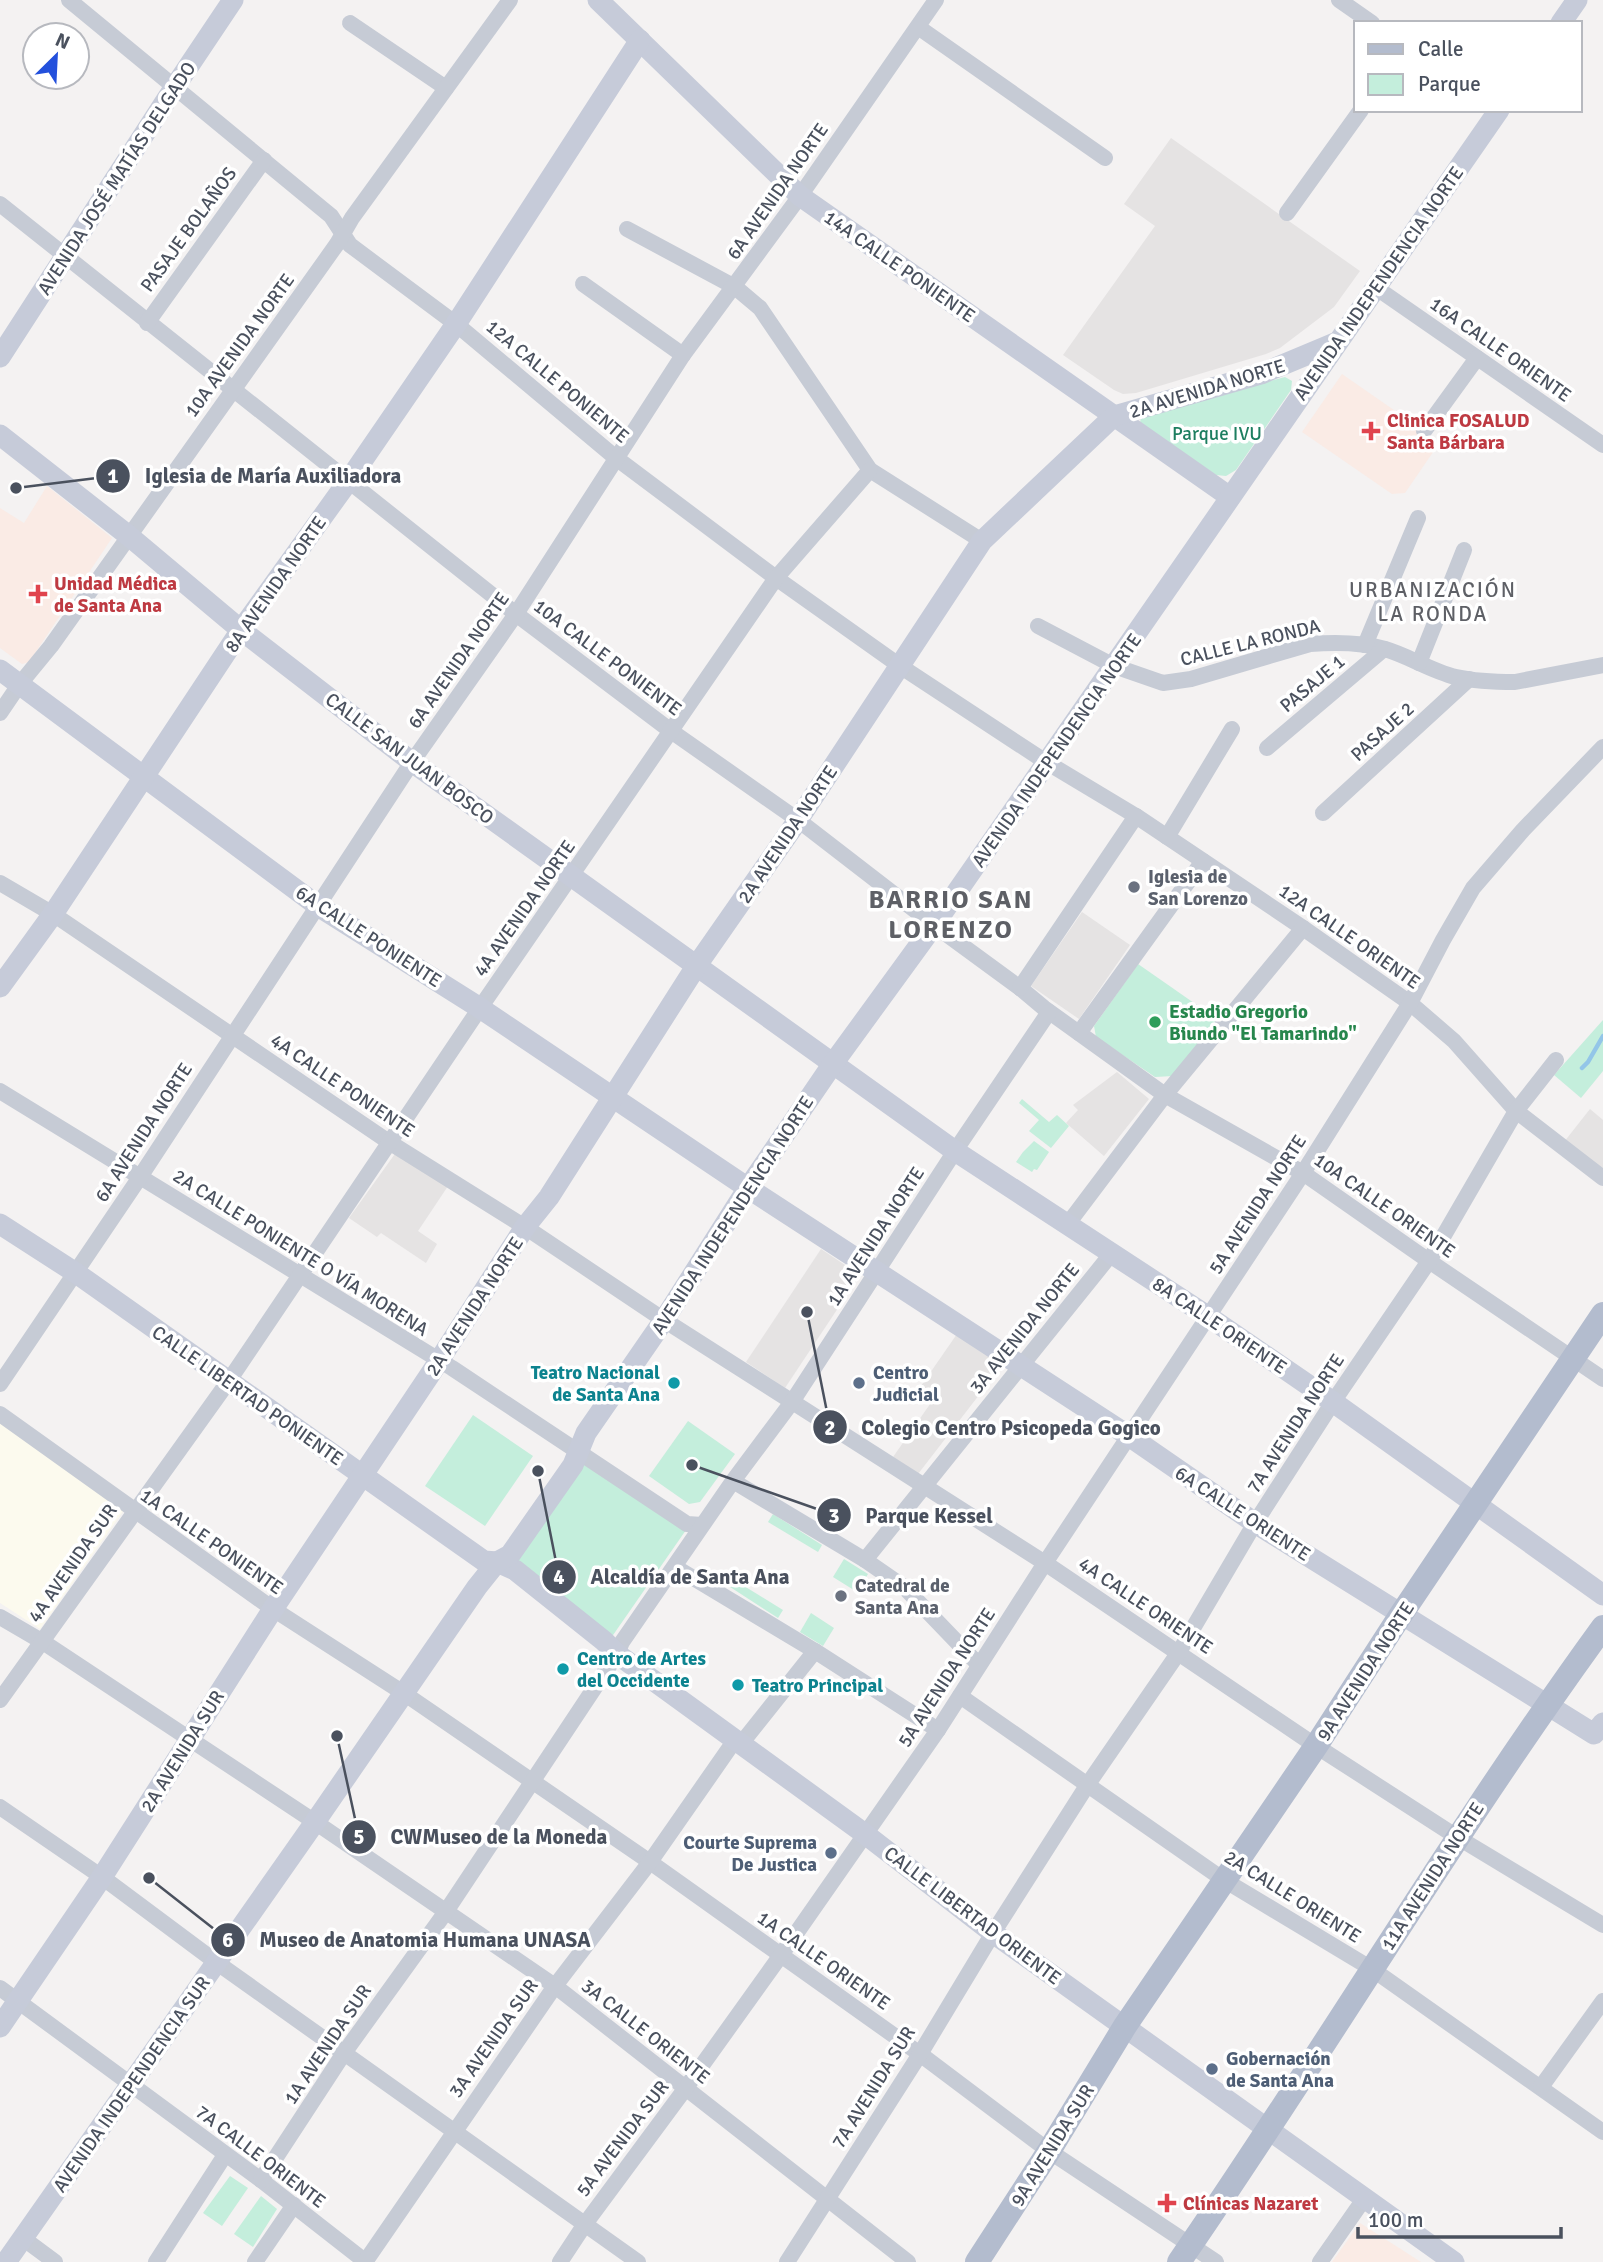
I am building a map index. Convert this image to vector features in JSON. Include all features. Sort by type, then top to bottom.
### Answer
[{"type":"main road","name":"9A AVENIDA NORTE","points":[[1125,2026],[1316,1746],[1603,1314]]},
{"type":"main road","name":"11A AVENIDA NORTE","points":[[1185,2253],[1457,1837],[1546,1705],[1603,1627]]},
{"type":"main road","name":"9A AVENIDA SUR","points":[[977,2262],[1125,2026]]},
{"type":"street","name":"12A CALLE PONIENTE","points":[[69,0],[331,216],[350,244],[456,324],[616,458],[776,578],[900,666],[1046,762]]},
{"type":"street","name":"AVENIDA JOSÉ MATÍAS DELGADO","points":[[0,357],[233,0]]},
{"type":"street","name":"10A AVENIDA NORTE","points":[[0,713],[130,536],[343,235],[352,218],[510,0]]},
{"type":"street","name":"14A CALLE PONIENTE","points":[[598,0],[735,136],[800,196],[1230,498]]},
{"type":"street","name":"6A AVENIDA NORTE","points":[[0,1384],[140,1177],[412,762],[516,614],[683,355],[800,196],[936,0]]},
{"type":"street","points":[[1339,0],[1369,21]]},
{"type":"street","points":[[1562,21],[1577,0]]},
{"type":"street","points":[[350,23],[446,88]]},
{"type":"street","points":[[918,27],[1105,158]]},
{"type":"street","name":"8A AVENIDA NORTE","points":[[0,988],[241,630],[349,480],[456,324],[640,40]]},
{"type":"street","points":[[1287,213],[1360,112]]},
{"type":"street","name":"AVENIDA INDEPENDENCIA NORTE","points":[[497,1562],[510,1555],[573,1465],[586,1433],[832,1065],[934,925],[1498,112]]},
{"type":"street","name":"PASAJE BOLAÑOS","points":[[147,323],[264,160]]},
{"type":"street","name":"10A CALLE PONIENTE","points":[[0,204],[516,614],[671,731],[798,820],[934,925]]},
{"type":"street","points":[[627,229],[735,287],[760,308],[870,470],[982,541]]},
{"type":"street","points":[[583,284],[683,355]]},
{"type":"street","name":"16A CALLE ORIENTE","points":[[1375,288],[1603,445]]},
{"type":"street","name":"2A AVENIDA NORTE","points":[[363,1474],[525,1227],[549,1197],[697,965],[798,820],[982,541],[1114,416],[1261,373],[1337,342]]},
{"type":"street","points":[[1424,431],[1477,358]]},
{"type":"street","name":"CALLE SAN JUAN BOSCO","points":[[0,435],[130,536],[241,630],[412,762],[697,965],[832,1065]]},
{"type":"street","name":"4A AVENIDA NORTE","points":[[228,1382],[480,1007],[776,578],[870,470]]},
{"type":"street","points":[[1365,645],[1418,518]]},
{"type":"street","points":[[1419,663],[1464,550]]},
{"type":"street","name":"CALLE LA RONDA","points":[[1038,626],[1114,666],[1163,683],[1191,679],[1310,644],[1365,645],[1384,649],[1456,677],[1469,679],[1515,682],[1603,664]]},
{"type":"street","name":"PASAJE 1","points":[[1267,748],[1384,649]]},
{"type":"street","name":"6A CALLE PONIENTE","points":[[0,670],[318,905],[480,1007],[748,1188]]},
{"type":"street","name":"PASAJE 2","points":[[1323,813],[1469,679]]},
{"type":"street","points":[[1167,837],[1232,729]]},
{"type":"street","name":"5A AVENIDA NORTE","points":[[865,1834],[938,1730],[1303,1173],[1410,1003],[1474,888],[1523,830],[1603,747]]},
{"type":"street","name":"12A CALLE ORIENTE","points":[[1046,762],[1136,816],[1410,1003],[1454,1041],[1516,1111],[1603,1178]]},
{"type":"street","points":[[1020,988],[1136,816]]},
{"type":"street","points":[[1079,1033],[1203,861]]},
{"type":"street","name":"4A CALLE PONIENTE","points":[[0,883],[52,914],[389,1142],[525,1227],[664,1320]]},
{"type":"street","name":"10A CALLE ORIENTE","points":[[934,925],[1165,1095],[1303,1173],[1603,1379]]},
{"type":"street","points":[[1067,1225],[1165,1095],[1303,928]]},
{"type":"street","name":"1A AVENIDA NORTE","points":[[617,1654],[622,1642],[702,1525],[792,1402],[1049,1012]]},
{"type":"street","name":"7A AVENIDA NORTE","points":[[993,1933],[1088,1784],[1179,1652],[1255,1523],[1333,1402],[1429,1261],[1516,1111],[1556,1060]]},
{"type":"street","name":"8A CALLE ORIENTE","points":[[832,1065],[955,1151],[1209,1317],[1333,1402],[1603,1595]]},
{"type":"street","name":"2A CALLE PONIENTE O VÍA MORENA","points":[[0,1091],[452,1368],[578,1452]]},
{"type":"street","name":"6A CALLE ORIENTE","points":[[748,1188],[1129,1436],[1255,1523],[1546,1705],[1600,1732]]},
{"type":"street","name":"CALLE LIBERTAD PONIENTE","points":[[0,1224],[76,1273],[484,1561],[497,1562]]},
{"type":"street","name":"3A AVENIDA NORTE","points":[[865,1560],[1112,1253]]},
{"type":"street","name":"4A CALLE ORIENTE","points":[[664,1320],[926,1485],[1457,1837],[1603,1925]]},
{"type":"street","name":"4A AVENIDA SUR","points":[[0,1700],[228,1382]]},
{"type":"street","name":"1A CALLE PONIENTE","points":[[0,1414],[273,1609],[405,1694]]},
{"type":"street","points":[[578,1452],[687,1524],[702,1525]]},
{"type":"street","name":"2A AVENIDA SUR","points":[[0,2027],[102,1877],[273,1609],[363,1474]]},
{"type":"street","points":[[733,1481],[865,1560],[913,1595],[979,1665]]},
{"type":"street","name":"CALLE LIBERTAD ORIENTE","points":[[497,1562],[514,1570],[617,1654],[865,1834],[993,1933],[1454,2262]]},
{"type":"street","name":"AVENIDA INDEPENDENCIA SUR","points":[[6,2262],[405,1694],[457,1615],[497,1562]]},
{"type":"street","points":[[675,1567],[815,1651],[938,1730]]},
{"type":"street","name":"3A CALLE ORIENTE","points":[[0,1617],[43,1642],[315,1822],[555,1986],[908,2262]]},
{"type":"street","name":"3A AVENIDA SUR","points":[[365,2262],[555,1986],[738,1743],[815,1651]]},
{"type":"street","name":"1A AVENIDA SUR","points":[[261,2180],[344,2053],[445,1913],[617,1654]]},
{"type":"street","name":"1A CALLE ORIENTE","points":[[405,1694],[650,1862],[920,2054],[1185,2253],[1216,2262]]},
{"type":"street","name":"2A CALLE ORIENTE","points":[[960,1696],[1224,1880],[1372,1969],[1603,2132]]},
{"type":"street","points":[[0,1807],[102,1877],[216,1962],[638,2262]]},
{"type":"street","name":"5A AVENIDA SUR","points":[[560,2262],[865,1834]]},
{"type":"street","name":"7A AVENIDA SUR","points":[[787,2262],[920,2054],[993,1933]]},
{"type":"street","name":"7A CALLE ORIENTE","points":[[0,1988],[261,2180],[365,2262]]},
{"type":"street","points":[[1541,2087],[1603,2001]]},
{"type":"street","points":[[156,2262],[225,2155]]},
{"type":"street","points":[[1320,2262],[1364,2199]]},
{"type":"street","points":[[255,2262],[294,2205]]},
{"type":"street","points":[[800,2262],[803,2238]]},
{"type":"street","points":[[24,2239],[55,2262]]},
{"type":"shaded area","points":[[1171,138],[1360,271],[1334,307],[1280,348],[1136,393],[1123,394],[1063,355],[1155,226],[1124,204]]},
{"type":"shaded area","points":[[1342,374],[1440,442],[1405,493],[1392,494],[1302,432]]},
{"type":"shaded area","name":"Unidad Médica de Santa Ana","points":[[47,486],[112,538],[29,662],[22,664],[0,648],[0,508],[24,523]]},
{"type":"shaded area","points":[[1082,912],[1130,945],[1079,1019],[1031,986]]},
{"type":"shaded area","points":[[1117,1072],[1149,1099],[1104,1156],[1066,1123],[1078,1110],[1073,1105]]},
{"type":"shaded area","points":[[1590,1109],[1603,1120],[1603,1171],[1564,1142]]},
{"type":"shaded area","points":[[397,1151],[448,1186],[418,1231],[437,1244],[426,1263],[381,1233],[377,1237],[349,1218]]},
{"type":"shaded area","points":[[821,1249],[860,1275],[785,1388],[746,1362]]},
{"type":"shaded area","points":[[957,1334],[1003,1364],[918,1474],[893,1457],[935,1397],[921,1386]]},
{"type":"shaded area","points":[[0,1417],[126,1507],[40,1629],[0,1603]]},
{"type":"shaded area","points":[[1360,2223],[1421,2262],[1332,2262]]},
{"type":"green space","name":"Parque IVU","points":[[1285,377],[1292,381],[1291,390],[1236,470],[1226,476],[1216,475],[1140,423],[1143,416]]},
{"type":"green space","name":"Estadio Gregorio Biundo \"El Tamarindo\"","points":[[1138,964],[1217,1019],[1173,1076],[1155,1077],[1096,1037],[1094,1026]]},
{"type":"green space","points":[[1603,1020],[1603,1071],[1581,1098],[1554,1075]]},
{"type":"green space","points":[[1022,1099],[1049,1122],[1057,1115],[1069,1126],[1051,1148],[1029,1131],[1039,1120],[1019,1103]]},
{"type":"green space","points":[[1034,1141],[1049,1152],[1037,1170],[1032,1172],[1016,1162]]},
{"type":"green space","points":[[473,1415],[533,1456],[485,1526],[425,1486]]},
{"type":"green space","points":[[688,1421],[735,1454],[700,1502],[689,1504],[649,1476]]},
{"type":"green space","points":[[583,1464],[686,1530],[611,1638],[516,1559]]},
{"type":"green space","points":[[773,1514],[822,1545],[818,1552],[768,1522]]},
{"type":"green space","points":[[844,1559],[868,1574],[857,1592],[833,1577]]},
{"type":"green space","points":[[731,1578],[783,1610],[778,1618],[727,1585]]},
{"type":"green space","points":[[811,1613],[834,1628],[823,1646],[800,1632]]},
{"type":"green space","points":[[230,2176],[248,2188],[222,2226],[203,2213]]},
{"type":"green space","points":[[261,2196],[277,2209],[253,2247],[234,2234]]},
{"type":"waterway","points":[[1582,1068],[1603,1036]]},
{"type":"place","name":"Clinica FOSALUD Santa Bárbara","points":[[1371,431]]},
{"type":"place","name":"Iglesia de María Auxiliadora","points":[[16,488]]},
{"type":"place","name":"Unidad Médica de Santa Ana","points":[[38,594]]},
{"type":"place","name":"Iglesia de San Lorenzo","points":[[1134,887]]},
{"type":"place","name":"Estadio Gregorio Biundo \"El Tamarindo\"","points":[[1155,1022]]},
{"type":"place","name":"Colegio Centro Psicopeda Gogico","points":[[807,1312]]},
{"type":"place","name":"Teatro Nacional de Santa Ana","points":[[674,1383]]},
{"type":"place","name":"Centro Judicial","points":[[859,1383]]},
{"type":"place","name":"Parque Kessel","points":[[692,1465]]},
{"type":"place","name":"Alcaldía de Santa Ana","points":[[538,1471]]},
{"type":"place","name":"Catedral de Santa Ana","points":[[841,1596]]},
{"type":"place","name":"Centro de Artes del Occidente","points":[[563,1669]]},
{"type":"place","name":"Teatro Principal","points":[[738,1685]]},
{"type":"place","name":"CWMuseo de la Moneda","points":[[337,1736]]},
{"type":"place","name":"Courte Suprema De Justica","points":[[831,1853]]},
{"type":"place","name":"Museo de Anatomia Humana UNASA","points":[[149,1878]]},
{"type":"place","name":"Gobernación de Santa Ana","points":[[1212,2069]]},
{"type":"place","name":"Clínicas Nazaret","points":[[1167,2203]]},
{"type":"district","name":"URBANIZACIÓN LA RONDA","points":[[1433,602]]},
{"type":"district","name":"BARRIO SAN LORENZO","points":[[951,914]]}]
